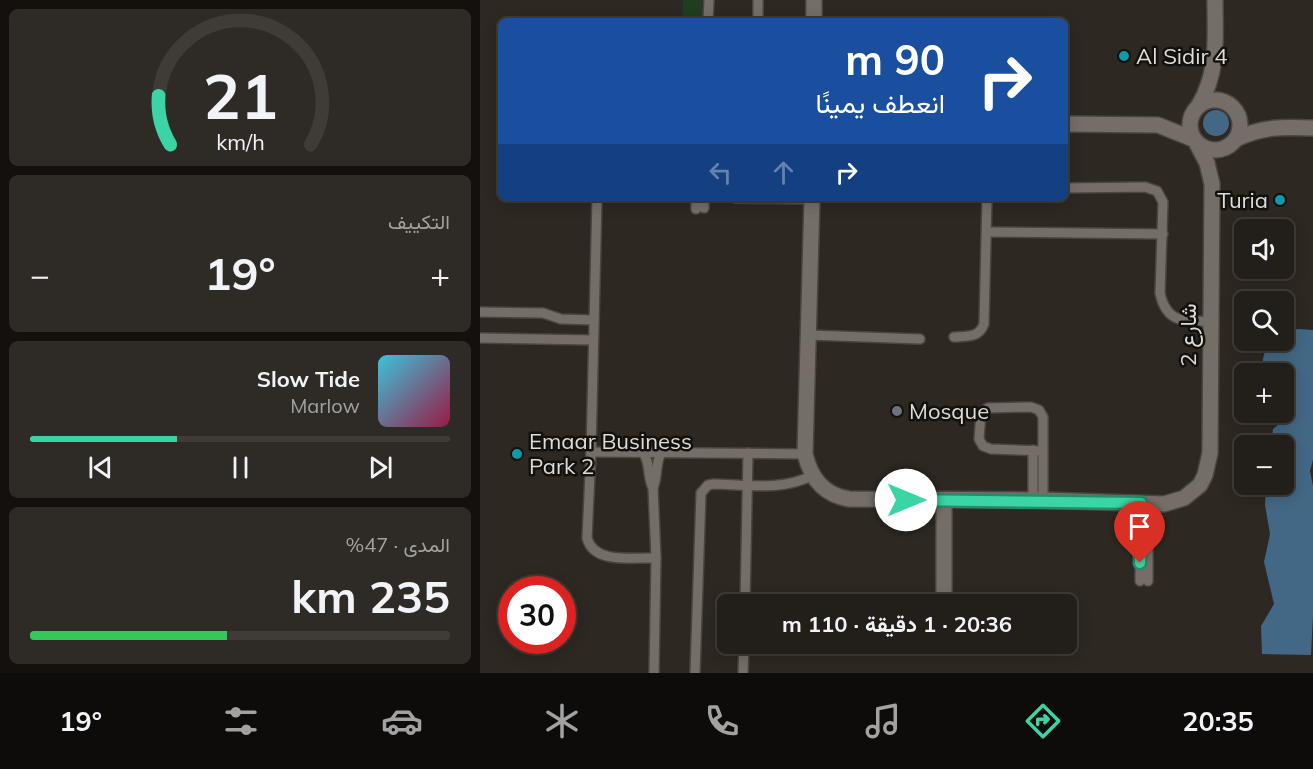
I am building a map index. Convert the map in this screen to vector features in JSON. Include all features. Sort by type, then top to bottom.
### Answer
[{"type":"street","points":[[814,0],[814,18]]},
{"type":"street","points":[[1195,141],[1190,126],[1196,108],[1208,88],[1214,68],[1215,0]]},
{"type":"street","points":[[1214,68],[1221,88],[1234,108],[1241,125],[1233,142]]},
{"type":"street","points":[[1158,125],[1196,108],[1206,100],[1215,99],[1224,101],[1252,120],[1272,127]]},
{"type":"street","points":[[1068,124],[1158,125],[1195,141],[1205,148],[1214,150],[1222,149],[1260,129],[1313,128]]},
{"type":"street","name":"شارع 2","points":[[1145,503],[1174,502],[1193,492],[1205,475],[1210,453],[1212,184],[1207,163],[1195,141]]},
{"type":"street","name":"شارع 2","points":[[1212,184],[1219,164],[1233,142]]},
{"type":"street","points":[[812,201],[805,454],[819,485],[837,497],[860,500],[1038,500],[1145,503]]},
{"type":"street","points":[[944,500],[944,594]]},
{"type":"lane","points":[[708,18],[709,0]]},
{"type":"lane","points":[[758,0],[758,18]]},
{"type":"lane","points":[[1068,188],[1152,188],[1157,191],[1163,202],[1160,293],[1162,303],[1167,312],[1175,318],[1185,321],[1211,321]]},
{"type":"lane","points":[[597,201],[588,544],[602,556],[656,558]]},
{"type":"lane","points":[[697,201],[700,209],[703,201]]},
{"type":"lane","points":[[954,337],[976,335],[984,324],[987,201]]},
{"type":"lane","points":[[987,232],[1163,234]]},
{"type":"lane","points":[[480,312],[547,314],[566,320],[594,320]]},
{"type":"lane","points":[[566,320],[566,339]]},
{"type":"lane","points":[[809,335],[920,339]]},
{"type":"lane","points":[[480,338],[594,340]]},
{"type":"lane","points":[[1038,450],[991,449],[983,446],[979,439],[981,413],[992,407],[1031,407],[1039,410],[1043,417],[1038,450],[1038,500]]},
{"type":"lane","points":[[701,442],[701,453]]},
{"type":"lane","points":[[591,452],[805,454]]},
{"type":"lane","points":[[643,452],[648,460],[650,482],[653,488],[656,558],[654,673]]},
{"type":"lane","points":[[653,488],[661,453]]},
{"type":"lane","points":[[745,594],[748,453]]},
{"type":"lane","points":[[695,673],[700,493],[708,485],[714,484],[785,484],[799,482],[813,475]]},
{"type":"lane","points":[[1144,581],[1145,503]]},
{"type":"lane","points":[[743,673],[744,654]]},
{"type":"green space","points":[[683,0],[705,0],[704,18],[682,18]]},
{"type":"water","points":[[1216,110],[1225,114],[1229,123],[1225,132],[1216,136],[1207,132],[1203,123],[1207,114]]},
{"type":"water","points":[[1294,330],[1313,330],[1313,460],[1310,471],[1313,486],[1311,655],[1262,654],[1261,626],[1274,604],[1264,562],[1270,534],[1266,495],[1294,495],[1294,435],[1272,435],[1273,429],[1281,423],[1294,423],[1294,363],[1263,363],[1266,351],[1294,351]]},
{"type":"place","name":"Al Sidir 4","points":[[1124,56]]},
{"type":"place","name":"Turia","points":[[1280,200]]},
{"type":"place","name":"Mosque","points":[[897,411]]},
{"type":"place","name":"Emaar Business Park 2","points":[[517,454]]},
{"type":"route","points":[[906,500],[1141,503],[1140,563]]}]
